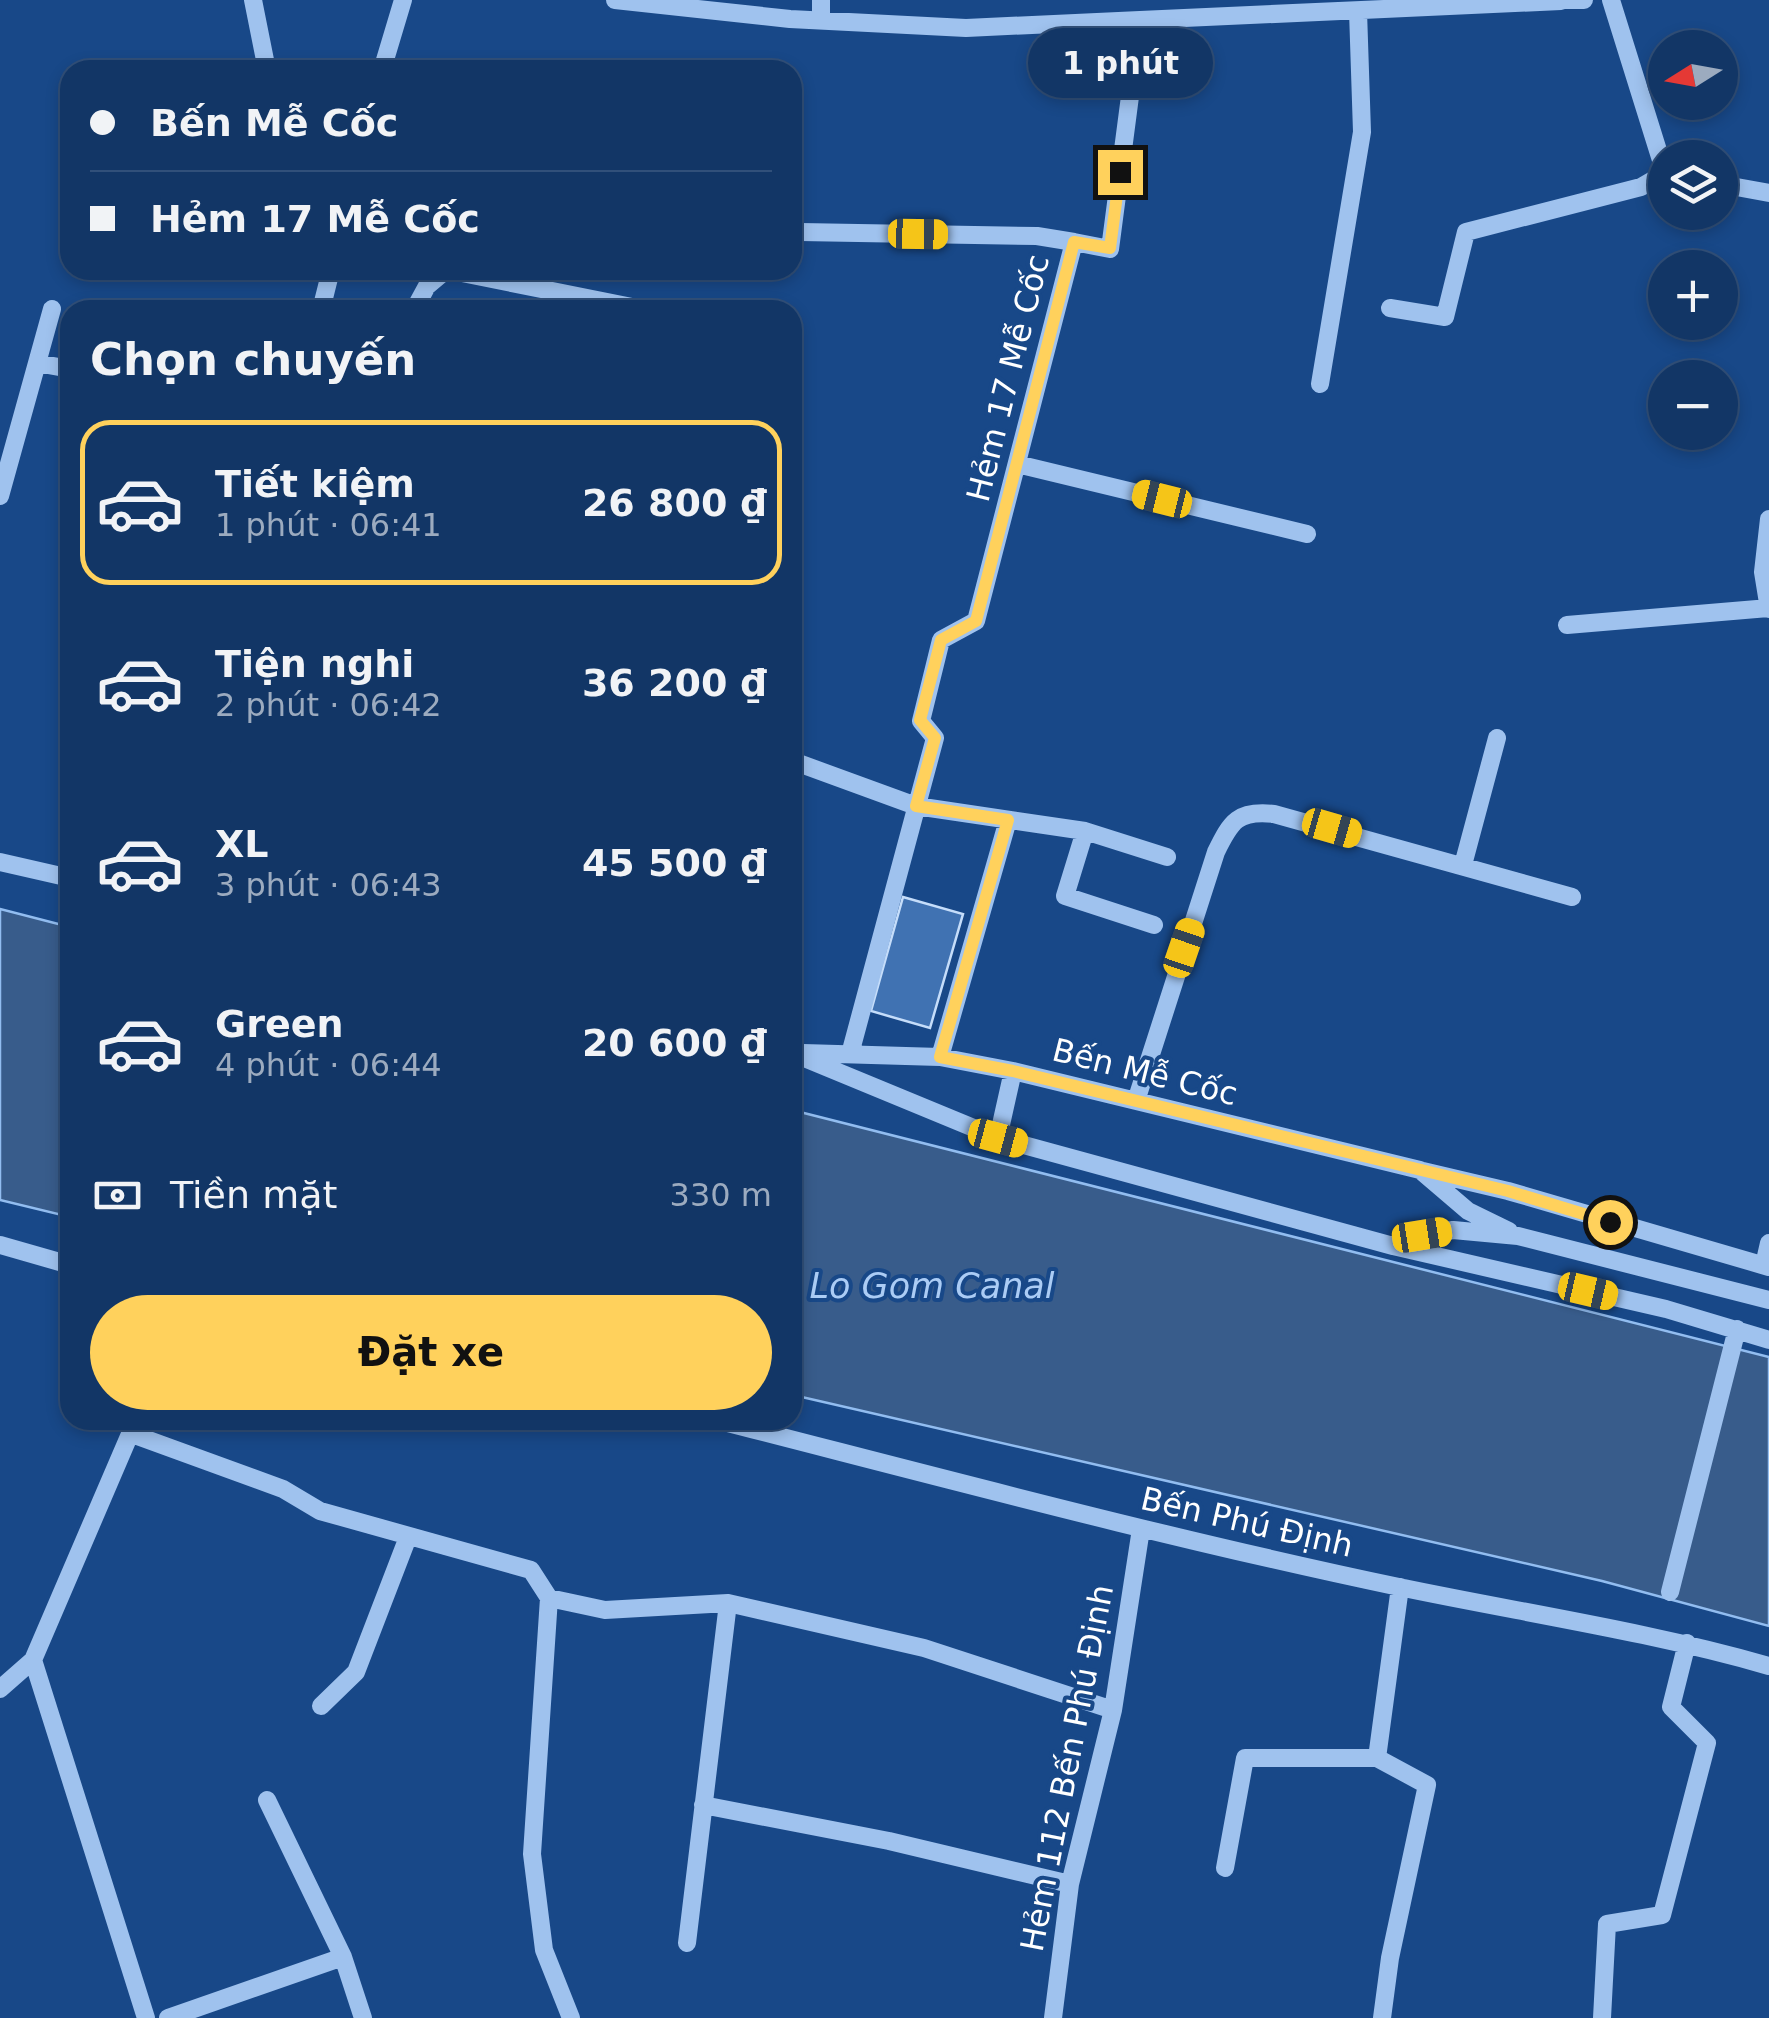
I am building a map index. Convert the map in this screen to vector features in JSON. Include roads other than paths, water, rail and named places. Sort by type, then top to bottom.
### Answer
[{"type":"street","points":[[253,0],[265,60]]},
{"type":"street","points":[[385,60],[403,0]]},
{"type":"street","points":[[615,0],[732,6],[821,20],[966,28],[1584,0]]},
{"type":"street","points":[[821,0],[821,20]]},
{"type":"street","points":[[1611,0],[1655,140]]},
{"type":"street","points":[[1320,384],[1362,132],[1358,10]]},
{"type":"street","name":"Hẻm 17 Mễ Cốc","points":[[850,1054],[935,738],[920,720],[941,640],[976,621],[1074,242],[1110,248],[1140,20]]},
{"type":"street","points":[[1390,308],[1445,316],[1466,232],[1648,184]]},
{"type":"street","points":[[1738,187],[1769,193]]},
{"type":"street","points":[[802,232],[1038,236],[1074,242]]},
{"type":"street","points":[[419,300],[434,280]]},
{"type":"street","points":[[496,280],[597,300]]},
{"type":"street","points":[[0,496],[52,309]]},
{"type":"street","points":[[37,363],[60,367]]},
{"type":"street","points":[[1017,464],[1307,534]]},
{"type":"street","points":[[1567,626],[1769,609],[1763,572],[1769,519]]},
{"type":"street","points":[[1463,865],[1497,738]]},
{"type":"street","points":[[802,764],[916,806],[1085,831],[1167,857]]},
{"type":"street","points":[[1136,1101],[1216,852],[1238,818],[1253,812],[1274,814],[1572,896]]},
{"type":"street","points":[[940,1057],[1008,820]]},
{"type":"street","points":[[1085,831],[1065,896],[1154,926]]},
{"type":"street","points":[[0,862],[60,876]]},
{"type":"street","name":"Bến Mễ Cốc","points":[[802,1053],[940,1057],[1013,1071],[1508,1191],[1766,1266]]},
{"type":"street","name":"Bến Mễ Cốc","points":[[802,1057],[998,1138],[1393,1246],[1666,1309],[1735,1335],[1769,1340]]},
{"type":"street","points":[[998,1138],[1013,1071]]},
{"type":"street","name":"Bến Mễ Cốc","points":[[1420,1170],[1468,1211],[1518,1236]]},
{"type":"street","points":[[1393,1246],[1422,1235],[1454,1230],[1518,1236],[1769,1300]]},
{"type":"street","points":[[1766,1266],[1769,1243]]},
{"type":"street","points":[[0,1245],[60,1262]]},
{"type":"street","points":[[1670,1592],[1735,1335]]},
{"type":"street","points":[[0,1689],[33,1660],[133,1430]]},
{"type":"street","points":[[141,1430],[283,1489],[320,1511],[531,1570],[549,1598],[532,1854],[544,1950],[571,2018]]},
{"type":"street","name":"Bến Phú Định","points":[[755,1430],[1141,1529],[1400,1588],[1687,1643],[1769,1666]]},
{"type":"street","name":"Hẻm 112 Bến Phú Định","points":[[1053,2018],[1070,1884],[1113,1710],[1141,1529]]},
{"type":"street","points":[[321,1706],[356,1672],[408,1537]]},
{"type":"street","points":[[1377,1758],[1400,1588]]},
{"type":"street","points":[[549,1598],[605,1610],[728,1603],[924,1648],[1113,1710]]},
{"type":"street","points":[[687,1943],[728,1603]]},
{"type":"street","points":[[1602,2018],[1608,1924],[1662,1915],[1707,1743],[1671,1708],[1687,1643]]},
{"type":"street","points":[[33,1660],[146,2018]]},
{"type":"street","points":[[1225,1868],[1245,1758],[1377,1758],[1427,1785],[1390,1958],[1382,2018]]},
{"type":"street","points":[[267,1800],[342,1957],[363,2018]]},
{"type":"street","points":[[703,1805],[889,1840],[1070,1884]]},
{"type":"street","points":[[168,2018],[342,1957]]},
{"type":"water","points":[[0,909],[60,924],[60,1215],[0,1200]]},
{"type":"water","name":"Lo Gom Canal","points":[[802,1113],[1769,1357],[1769,1626],[1602,1581],[802,1397]]}]
